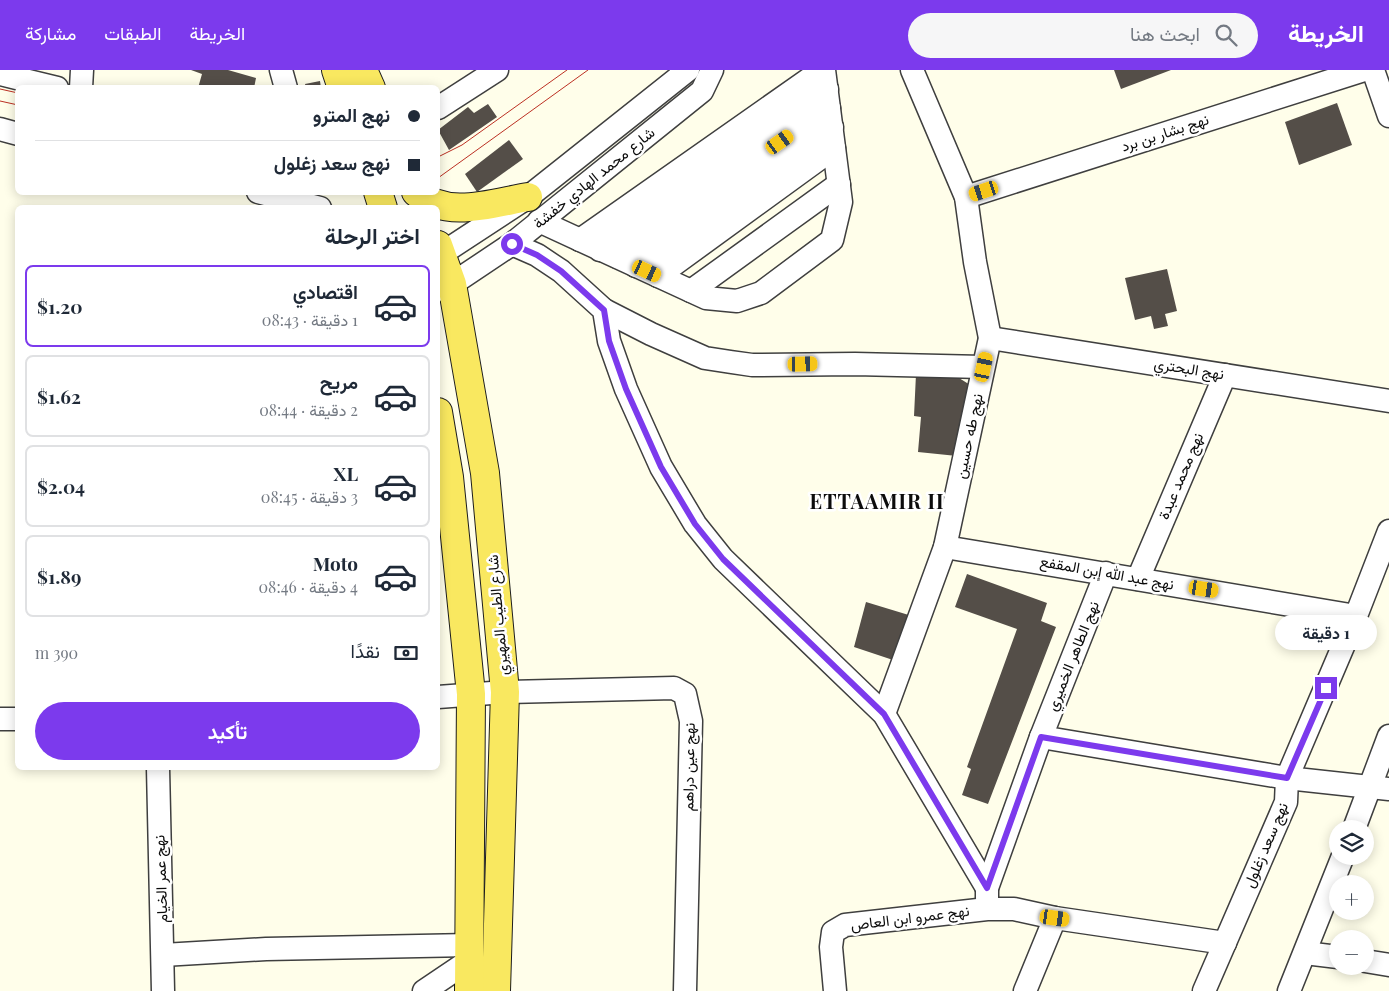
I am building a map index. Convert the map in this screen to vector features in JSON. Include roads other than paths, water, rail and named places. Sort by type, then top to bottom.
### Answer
[{"type":"main road","points":[[344,79],[362,85]]},
{"type":"main road","points":[[420,195],[435,205]]},
{"type":"main road","points":[[440,206],[460,208],[534,209]]},
{"type":"main road","name":"شارع الطيب المهيري","points":[[440,258],[485,473],[505,692],[496,991]]},
{"type":"main road","points":[[440,424],[449,477],[471,694],[469,991]]},
{"type":"street","points":[[81,85],[82,70]]},
{"type":"street","points":[[281,70],[285,85]]},
{"type":"street","points":[[440,107],[496,70]]},
{"type":"street","name":"شارع محمد الهادي خفشة","points":[[445,287],[512,244],[534,209],[688,70]]},
{"type":"street","name":"شارع محمد الهادي خفشة","points":[[440,252],[534,209],[702,91],[712,70]]},
{"type":"street","name":"نهج طه حسين","points":[[884,714],[945,546],[990,338],[975,262],[966,197],[912,70]]},
{"type":"street","name":"نهج بشار بن برد","points":[[966,197],[1364,70]]},
{"type":"street","points":[[1373,70],[1389,116]]},
{"type":"street","points":[[0,74],[45,85]]},
{"type":"street","points":[[534,209],[609,253],[682,287],[736,301],[760,293],[832,240],[832,129]]},
{"type":"street","points":[[609,253],[832,129]]},
{"type":"street","points":[[609,253],[832,129]]},
{"type":"street","points":[[682,287],[832,129]]},
{"type":"street","points":[[682,287],[832,129]]},
{"type":"street","points":[[0,130],[15,133]]},
{"type":"street","points":[[270,195],[308,205]]},
{"type":"street","points":[[512,244],[537,255],[561,271],[604,310],[651,334],[706,358],[752,365],[855,364],[984,367]]},
{"type":"street","points":[[604,310],[609,341],[626,389],[661,467],[695,524],[723,559],[884,714],[987,899],[1014,909],[1055,918],[1225,943]]},
{"type":"street","name":"نهج البحتري","points":[[990,338],[1389,401]]},
{"type":"street","name":"نهج محمد عبدة","points":[[1138,578],[1225,375]]},
{"type":"street","name":"نهج سعد زغلول","points":[[1204,991],[1286,802],[1287,778],[1356,616],[1389,531]]},
{"type":"street","name":"نهج عبد الله إبن المقفع","points":[[945,546],[1356,616]]},
{"type":"street","name":"نهج الطاهر الخميري","points":[[987,899],[1041,737],[1106,573]]},
{"type":"street","name":"نهج عين دراهم","points":[[440,697],[505,692],[674,688],[685,694],[691,721],[685,991]]},
{"type":"street","points":[[0,719],[15,719]]},
{"type":"street","points":[[1360,820],[1380,787],[1389,736]]},
{"type":"street","points":[[1041,737],[1287,778],[1380,787]]},
{"type":"street","name":"نهج عمر الخيام","points":[[158,770],[163,991]]},
{"type":"street","points":[[1289,991],[1339,865]]},
{"type":"street","name":"نهج عمرو ابن العاص","points":[[835,991],[831,947],[833,932],[845,925],[987,899]]},
{"type":"street","points":[[1025,991],[1055,918]]},
{"type":"street","points":[[163,955],[266,949],[470,952]]},
{"type":"street","points":[[424,991],[470,952]]},
{"type":"street","points":[[1305,953],[1329,957]]},
{"type":"street","points":[[1374,963],[1389,965]]},
{"type":"tram line","points":[[440,156],[462,145],[567,70]]},
{"type":"tram line","points":[[440,177],[588,70]]},
{"type":"tram line","points":[[0,89],[15,92]]},
{"type":"tram line","points":[[0,101],[15,104]]},
{"type":"district","name":"ETTAAMIR II","points":[[877,502]]}]
